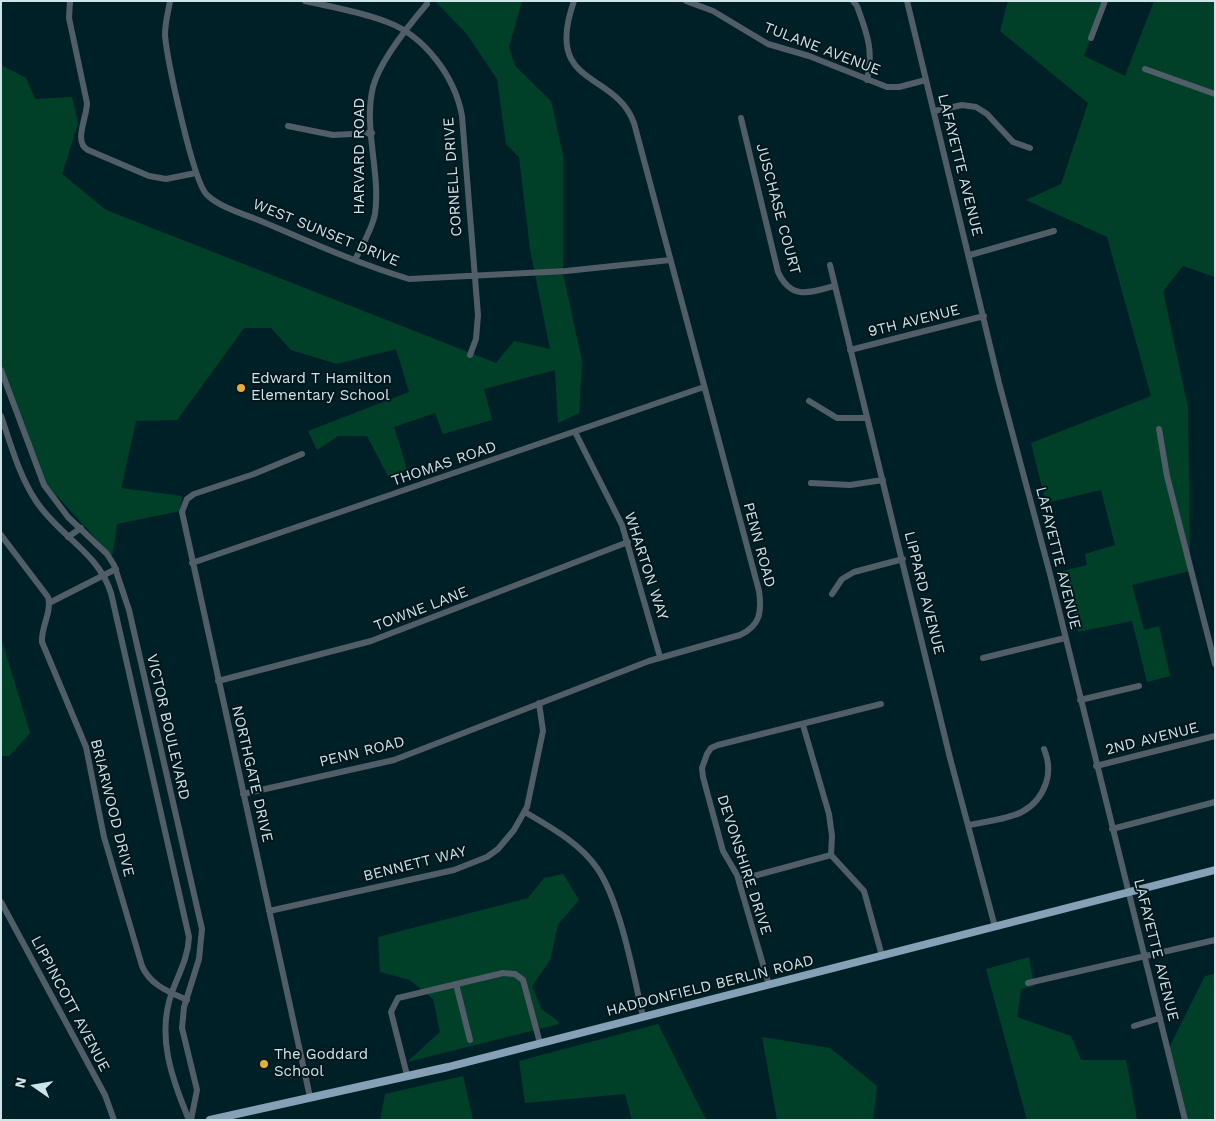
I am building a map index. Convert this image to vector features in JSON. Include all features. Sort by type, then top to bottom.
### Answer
[{"type":"main road","name":"HADDONFIELD BERLIN ROAD","points":[[210,1120],[540,1043],[1215,870]]},
{"type":"street","points":[[70,1],[69,18],[87,103],[87,114],[79,138],[81,145],[88,150],[149,176],[166,179],[196,173]]},
{"type":"street","name":"WEST SUNSET DRIVE","points":[[170,1],[165,23],[166,37],[196,173],[204,192],[214,201],[355,260],[410,279],[566,271],[670,260]]},
{"type":"street","name":"CORNELL DRIVE","points":[[305,1],[387,22],[404,31],[441,65],[460,107],[478,329],[470,355]]},
{"type":"street","name":"PENN ROAD","points":[[243,794],[394,760],[660,657],[740,635],[754,627],[760,616],[759,591],[632,118],[612,94],[578,70],[570,54],[566,40],[574,1]]},
{"type":"street","name":"TULANE AVENUE","points":[[686,1],[713,11],[768,44],[809,56],[887,87],[899,87],[926,80]]},
{"type":"street","points":[[853,1],[857,6],[872,61],[867,80]]},
{"type":"street","name":"LAFAYETTE AVENUE","points":[[907,1],[970,255],[999,383],[1065,638],[1185,1120]]},
{"type":"street","points":[[1091,38],[1105,1]]},
{"type":"street","name":"HARVARD ROAD","points":[[355,260],[368,234],[375,214],[371,105],[374,85],[404,31],[427,4]]},
{"type":"street","points":[[1145,69],[1215,94]]},
{"type":"street","points":[[934,111],[962,105],[976,107],[987,114],[1013,142],[1030,148]]},
{"type":"street","name":"JUSCHASE COURT","points":[[741,118],[778,272],[784,283],[797,293],[813,292],[834,286]]},
{"type":"street","points":[[288,126],[333,135],[372,134]]},
{"type":"street","points":[[970,255],[1054,231]]},
{"type":"street","name":"LIPPARD AVENUE","points":[[830,265],[950,758],[995,926]]},
{"type":"street","name":"9TH AVENUE","points":[[850,350],[984,316]]},
{"type":"street","name":"VICTOR BOULEVARD","points":[[1,370],[44,485],[57,506],[100,545],[116,569],[129,610],[202,929],[199,959],[187,1000],[182,1036],[197,1090],[190,1120]]},
{"type":"street","name":"THOMAS ROAD","points":[[192,563],[704,387]]},
{"type":"street","points":[[809,401],[837,418],[866,418]]},
{"type":"street","name":"VICTOR BOULEVARD","points":[[1,416],[26,483],[45,512],[92,559],[104,575],[110,593],[132,684],[160,818],[189,937],[185,962],[171,993],[165,1021],[165,1046],[175,1087],[190,1120]]},
{"type":"street","points":[[1159,429],[1167,476],[1215,664]]},
{"type":"street","name":"WHARTON WAY","points":[[576,432],[628,542],[660,657]]},
{"type":"street","name":"NORTHGATE DRIVE","points":[[302,454],[226,484],[194,494],[183,504],[182,520],[310,1097]]},
{"type":"street","points":[[811,484],[850,485],[883,480]]},
{"type":"street","points":[[68,537],[81,528]]},
{"type":"street","points":[[1,535],[43,590],[49,603],[116,569]]},
{"type":"street","name":"TOWNE LANE","points":[[218,681],[371,641],[628,542]]},
{"type":"street","points":[[832,594],[842,579],[854,572],[903,559]]},
{"type":"street","name":"BRIARWOOD DRIVE","points":[[49,603],[43,627],[42,642],[86,747],[104,838],[142,966],[150,979],[171,993],[187,1000]]},
{"type":"street","points":[[983,658],[1065,638]]},
{"type":"street","points":[[1080,700],[1139,686]]},
{"type":"street","name":"BENNETT WAY","points":[[269,912],[472,864],[498,849],[514,830],[525,812],[535,778],[543,731],[539,703]]},
{"type":"street","name":"DEVONSHIRE DRIVE","points":[[769,985],[739,880],[723,851],[703,777],[703,763],[711,748],[718,745],[881,704]]},
{"type":"street","points":[[803,725],[829,814],[832,836],[831,855],[864,891],[882,956]]},
{"type":"street","name":"2ND AVENUE","points":[[1096,766],[1215,736]]},
{"type":"street","points":[[969,826],[1022,813],[1034,806],[1047,778],[1048,760],[1044,749]]},
{"type":"street","points":[[1112,829],[1215,802]]},
{"type":"street","points":[[525,812],[576,846],[596,866],[604,880],[631,964],[643,1017]]},
{"type":"street","points":[[739,880],[831,855]]},
{"type":"street","name":"LIPPINCOTT AVENUE","points":[[1,902],[106,1095],[114,1120]]},
{"type":"street","points":[[1028,983],[1215,940]]},
{"type":"street","points":[[407,1075],[391,1012],[393,1004],[398,998],[456,984],[503,973],[515,974],[523,980],[540,1043]]},
{"type":"street","points":[[456,984],[470,1040]]},
{"type":"street","points":[[1134,1026],[1160,1018]]},
{"type":"green space","points":[[435,1],[522,1],[509,47],[515,66],[551,101],[563,155],[563,274],[582,361],[579,413],[558,423],[555,370],[484,389],[492,420],[443,434],[435,413],[394,427],[407,470],[388,476],[367,436],[338,436],[317,450],[308,431],[409,392],[396,349],[337,364],[291,350],[271,328],[244,328],[177,420],[136,421],[121,488],[182,496],[180,511],[117,524],[112,556],[43,481],[1,364],[1,65],[26,78],[35,99],[72,97],[78,123],[62,174],[106,210],[496,363],[514,341],[550,349],[530,249],[519,157],[506,144],[497,79],[466,33]]},
{"type":"green space","points":[[1008,1],[1104,1],[1084,56],[1125,76],[1154,1],[1215,1],[1215,277],[1183,266],[1163,291],[1188,408],[1190,571],[1132,585],[1144,630],[1159,626],[1170,676],[1147,682],[1132,621],[1078,632],[1063,571],[1087,565],[1085,554],[1115,545],[1101,490],[1046,503],[1031,443],[1151,396],[1107,237],[1026,200],[1061,184],[1088,103],[1000,31]]},
{"type":"green space","points":[[1,638],[30,733],[9,756],[1,756]]},
{"type":"green space","points":[[563,874],[579,900],[558,924],[550,960],[532,986],[541,1009],[558,1021],[559,1024],[407,1062],[440,1032],[433,999],[410,980],[380,972],[378,937],[528,898],[544,878]]},
{"type":"green space","points":[[1029,957],[1034,986],[1021,989],[1017,1017],[1071,1036],[1081,1060],[1126,1060],[1137,1120],[1027,1120],[986,969]]},
{"type":"green space","points":[[1215,974],[1215,1120],[1187,1120],[1169,1048],[1205,976]]},
{"type":"green space","points":[[658,1024],[706,1120],[632,1120],[625,1094],[525,1103],[519,1061]]},
{"type":"green space","points":[[762,1037],[830,1048],[877,1086],[873,1120],[777,1120]]},
{"type":"green space","points":[[463,1076],[473,1120],[380,1120],[385,1094]]},
{"type":"place","name":"Edward T Hamilton Elementary School","points":[[241,388]]},
{"type":"place","name":"The Goddard School","points":[[264,1064]]}]
